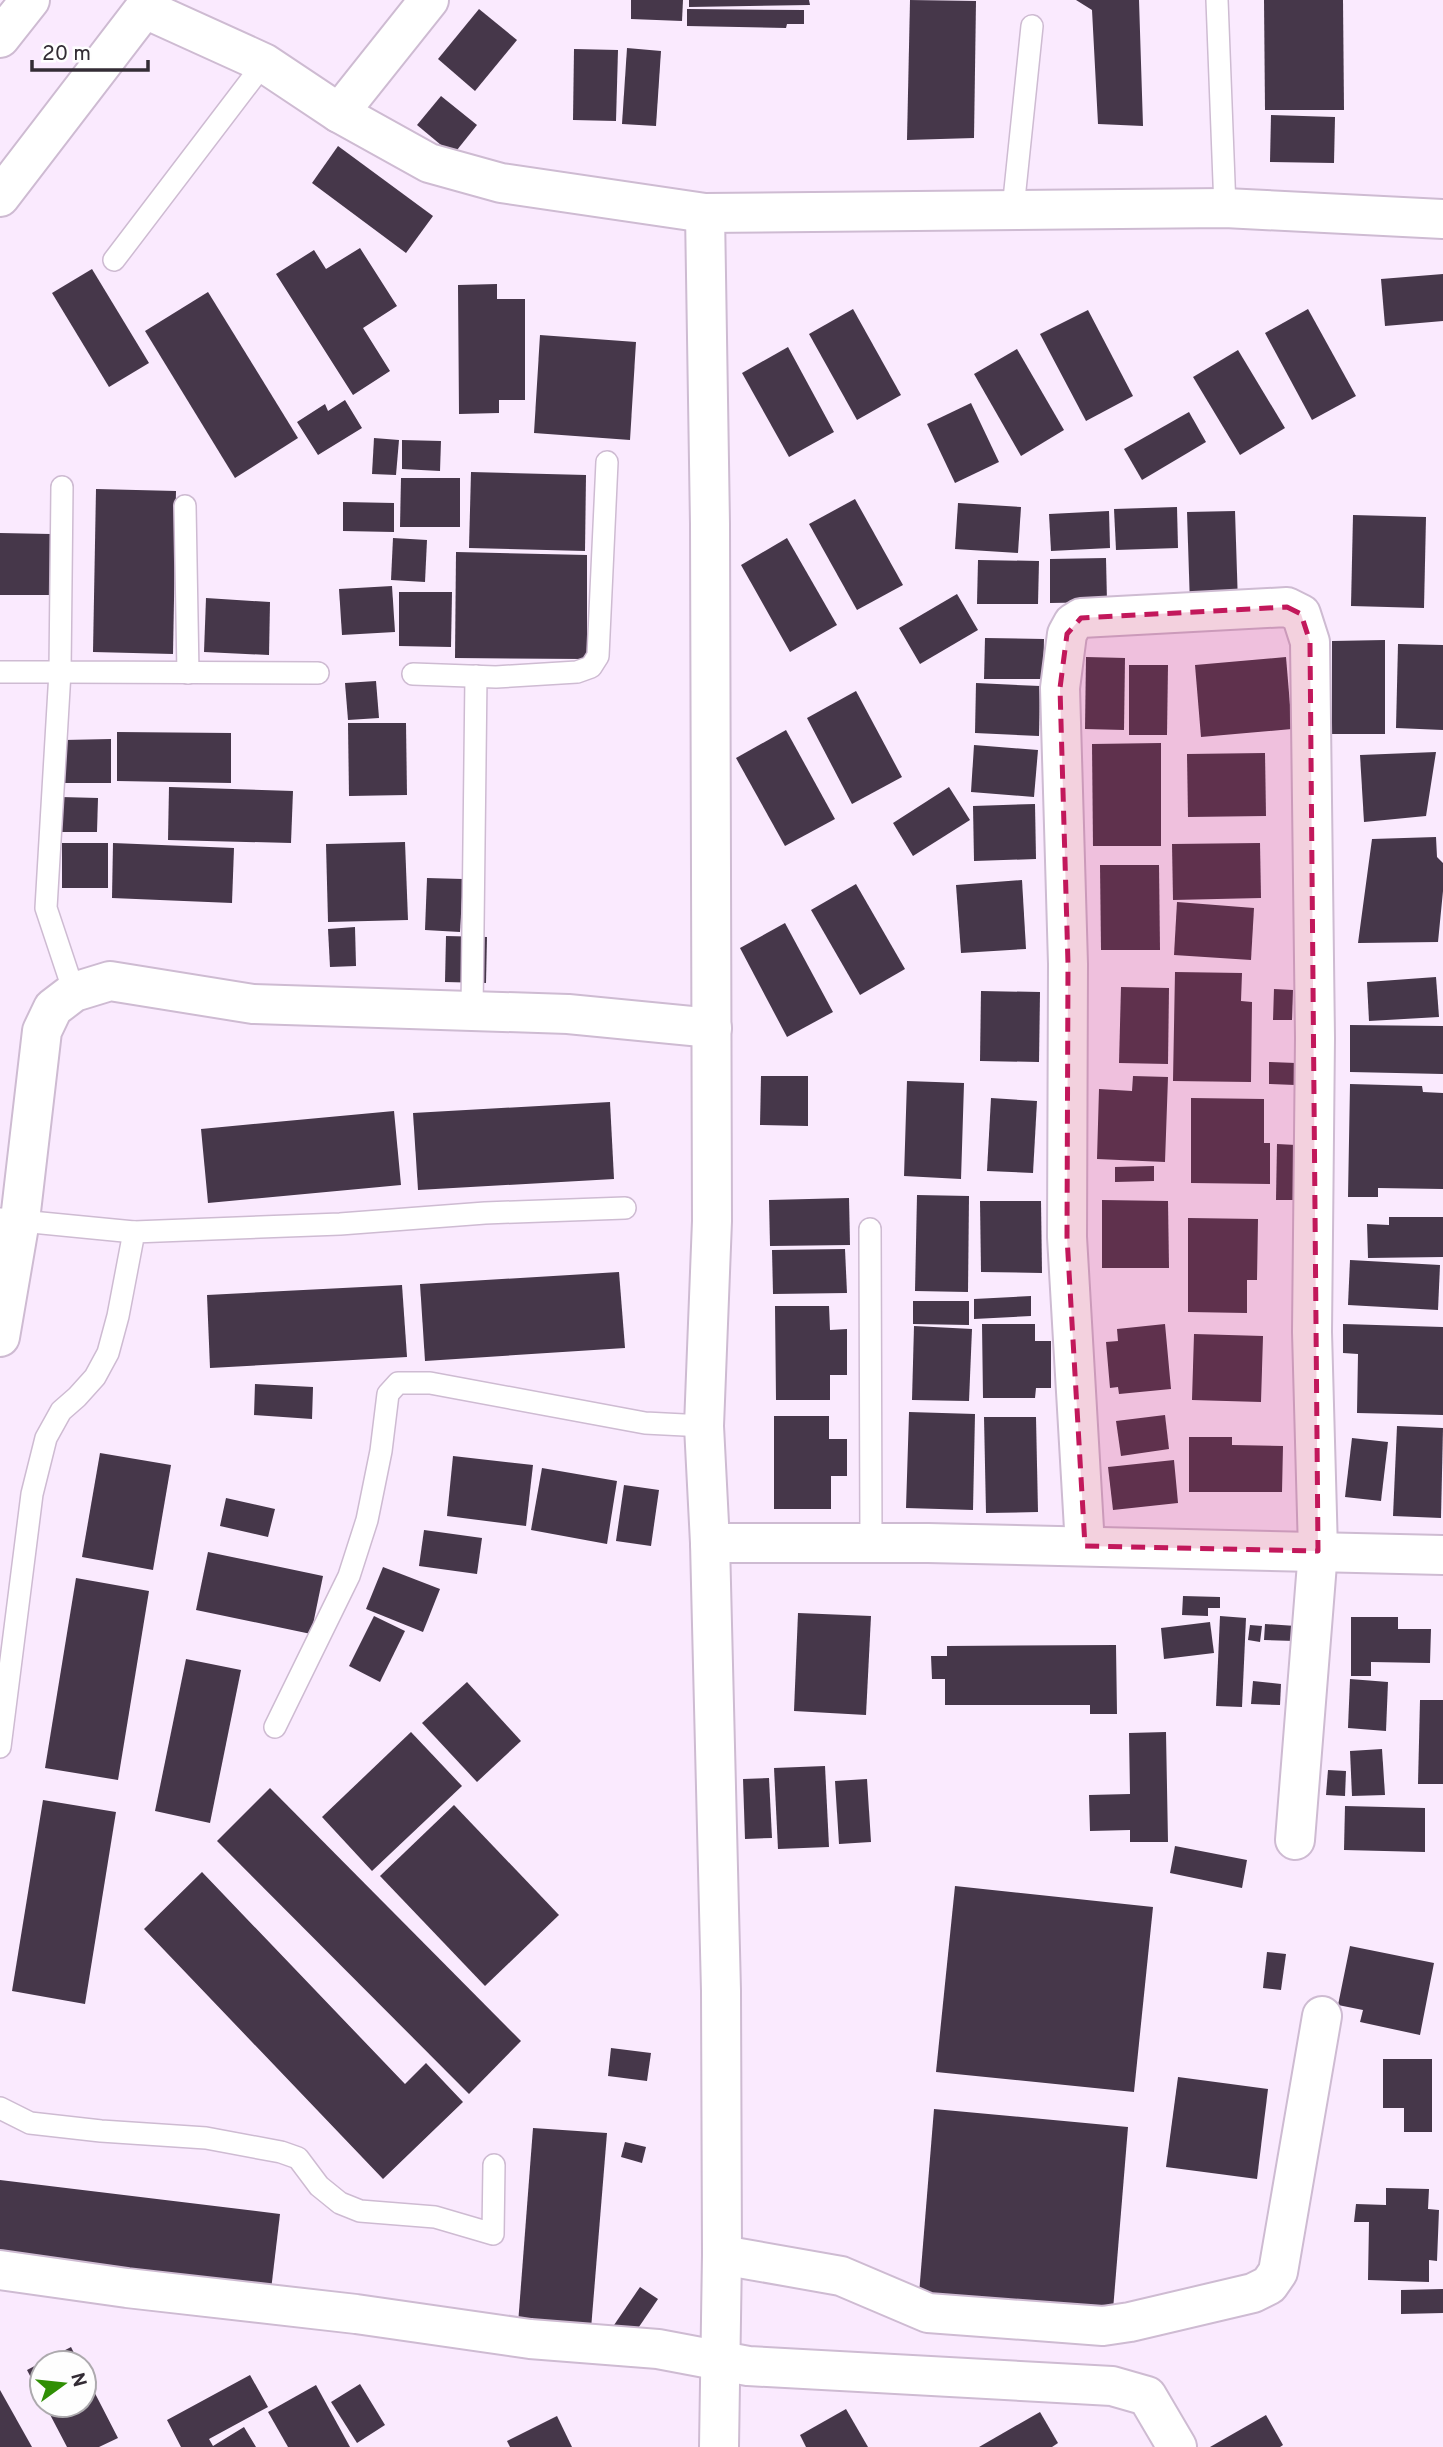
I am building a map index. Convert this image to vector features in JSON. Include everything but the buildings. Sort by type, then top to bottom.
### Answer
[{"type":"street","points":[[0,38],[30,0]]},
{"type":"street","points":[[339,113],[429,0]]},
{"type":"street","points":[[0,197],[148,4],[264,63],[339,113],[429,163],[501,183],[603,200],[705,213],[1225,208],[1443,219]]},
{"type":"street","points":[[705,213],[710,538],[712,1221],[704,1426],[710,1543],[721,1991],[722,2255],[719,2447]]},
{"type":"street","points":[[1085,1546],[1067,1237],[1069,964],[1060,688],[1067,634],[1073,623],[1081,618],[1287,607],[1301,614],[1310,642],[1315,1038],[1312,1332],[1318,1551],[1295,1840]]},
{"type":"street","points":[[0,1337],[10,1219],[42,1031],[53,1008],[74,992],[110,981],[253,1004],[568,1014],[712,1027]]},
{"type":"street","points":[[710,1543],[1085,1546],[1443,1555]]},
{"type":"street","points":[[722,2255],[841,2276],[928,2313],[1103,2326],[1253,2294],[1269,2285],[1278,2272],[1322,2016]]},
{"type":"street","points":[[0,2270],[127,2288],[356,2314],[530,2339],[658,2349],[748,2366],[1112,2386],[1147,2396],[1177,2447]]},
{"type":"lane","points":[[1217,0],[1225,208]]},
{"type":"lane","points":[[1013,209],[1032,26]]},
{"type":"lane","points":[[114,260],[264,63]]},
{"type":"lane","points":[[413,674],[556,674],[577,672],[591,667],[598,656],[607,462]]},
{"type":"lane","points":[[62,487],[60,672],[46,908],[74,992]]},
{"type":"lane","points":[[185,506],[188,673]]},
{"type":"lane","points":[[0,672],[318,673]]},
{"type":"lane","points":[[472,1010],[476,676]]},
{"type":"lane","points":[[10,1219],[134,1232],[625,1208]]},
{"type":"lane","points":[[870,1229],[871,1543]]},
{"type":"lane","points":[[0,1747],[32,1494],[46,1438],[61,1411],[94,1377],[108,1353],[134,1232]]},
{"type":"lane","points":[[275,1727],[349,1576],[366,1520],[381,1451],[388,1394],[398,1383],[429,1384],[645,1423],[704,1426]]},
{"type":"lane","points":[[0,2108],[30,2123],[101,2132],[206,2138],[281,2152],[298,2158],[319,2186],[340,2203],[360,2211],[435,2217],[493,2234],[494,2165]]},
{"type":"highlighted area","points":[[1287,607],[1301,614],[1310,642],[1318,1551],[1085,1546],[1067,1237],[1068,964],[1060,688],[1067,634],[1081,618]]}]
